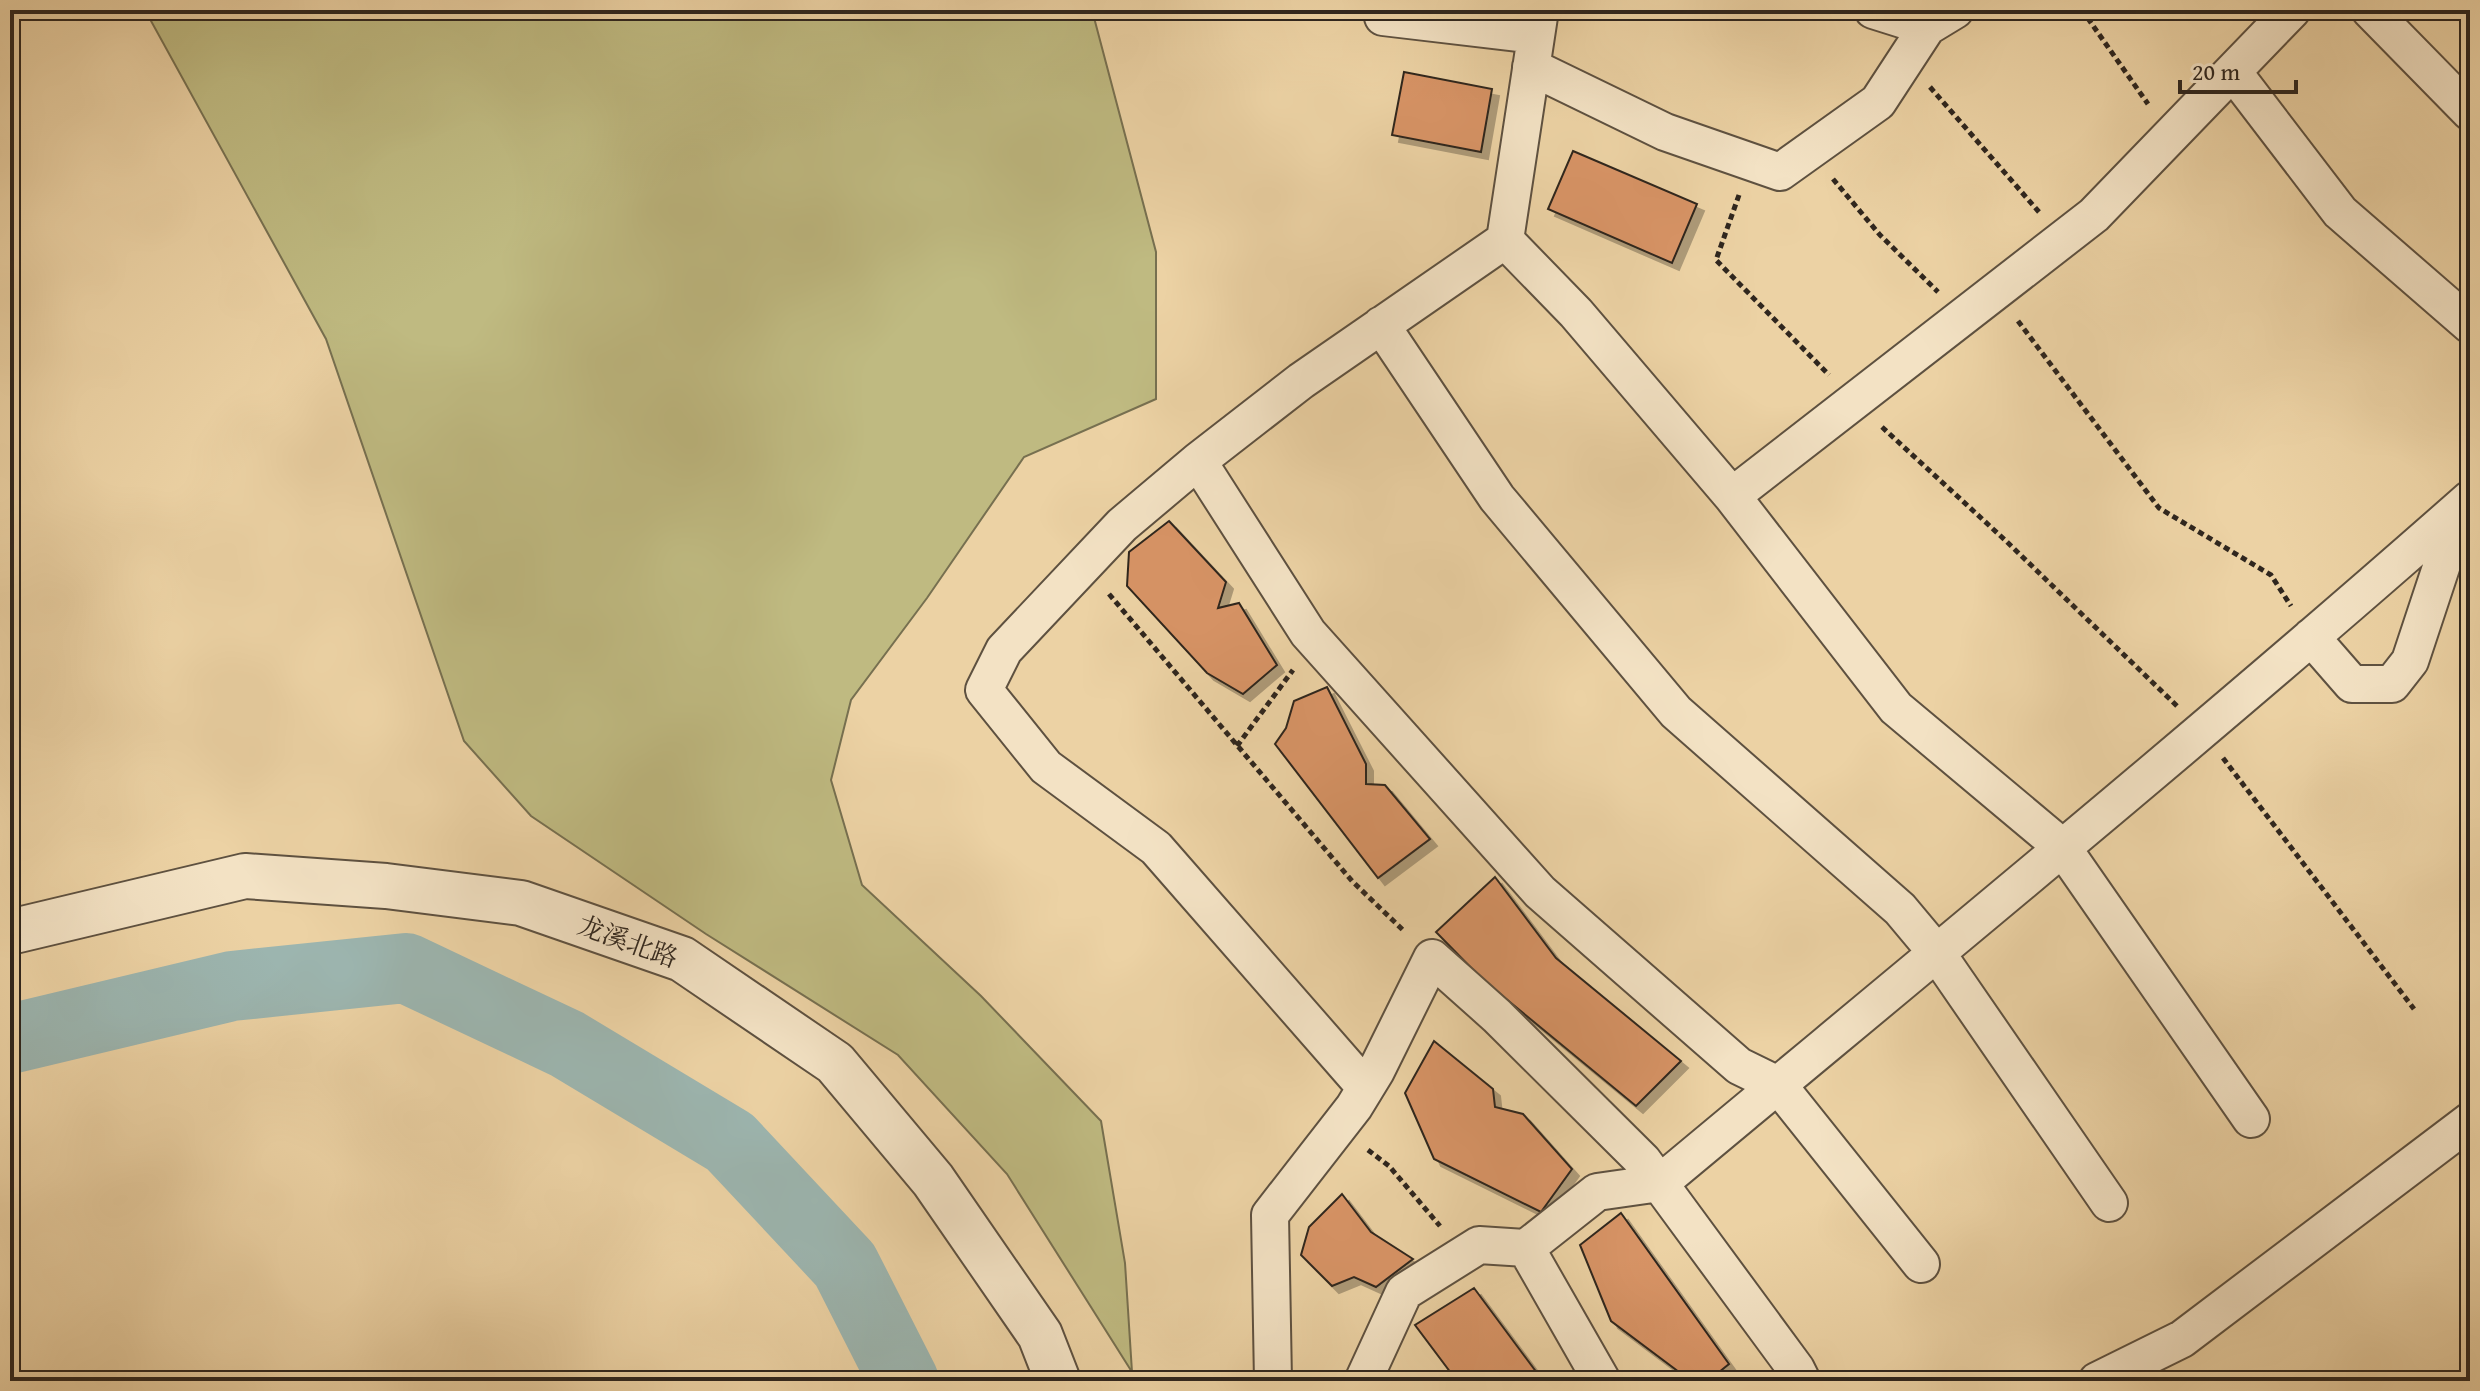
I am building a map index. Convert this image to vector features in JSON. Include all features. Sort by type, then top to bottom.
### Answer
[{"type":"street","points":[[1873,10],[1941,19]]},
{"type":"street","points":[[1732,496],[2094,215],[2292,10]]},
{"type":"street","points":[[2370,10],[2470,112]]},
{"type":"street","points":[[1383,17],[1536,37],[1665,132],[1780,172],[1878,102],[1905,60],[1941,19]]},
{"type":"street","points":[[1365,1087],[1156,848],[1046,767],[984,690],[1004,650],[1122,525],[1301,381],[1505,240],[1536,37]]},
{"type":"street","points":[[2233,72],[2340,212],[2470,325]]},
{"type":"street","points":[[1505,240],[1576,313],[1732,496],[1896,708],[2062,847],[2251,1119]]},
{"type":"street","points":[[1381,325],[1497,498],[1676,712],[1900,909],[1936,952],[2109,1203]]},
{"type":"street","points":[[1198,461],[1315,641],[1540,892],[1739,1066],[1778,1085],[1921,1264]]},
{"type":"street","points":[[1363,1381],[1404,1292],[1479,1245],[1526,1248],[1597,1192],[1660,1183],[2202,729],[2465,504]]},
{"type":"street","points":[[2311,637],[2352,684],[2392,684],[2410,661],[2465,504]]},
{"type":"street","name":"龙溪北路","points":[[10,932],[245,876],[386,886],[521,903],[682,959],[835,1063],[933,1180],[1040,1335],[1058,1381]]},
{"type":"street","points":[[1273,1381],[1270,1215],[1365,1087],[1432,958],[1531,1049],[1643,1161],[1802,1381]]},
{"type":"street","points":[[2097,1381],[2182,1339],[2470,1121]]},
{"type":"street","points":[[1526,1248],[1602,1381]]},
{"type":"path","points":[[2082,10],[2171,136]]},
{"type":"path","points":[[1905,60],[1978,139],[2063,240]]},
{"type":"path","points":[[1810,151],[1880,235],[1963,317]]},
{"type":"path","points":[[1750,162],[1716,260],[1854,401],[2005,540],[2202,729],[2414,1009]]},
{"type":"path","points":[[1994,293],[2035,340],[2159,508],[2271,575],[2311,637]]},
{"type":"path","points":[[1085,565],[1352,881],[1432,958]]},
{"type":"path","points":[[1237,746],[1315,641]]},
{"type":"path","points":[[1338,1127],[1389,1166],[1464,1254]]},
{"type":"shaded area","points":[[145,10],[1092,10],[1156,252],[1156,399],[1024,457],[927,598],[851,700],[831,780],[862,885],[981,996],[1101,1121],[1125,1263],[1132,1372],[1007,1174],[898,1055],[706,934],[531,816],[464,741],[326,339]]},
{"type":"building","points":[[1404,72],[1492,89],[1481,152],[1392,135]]},
{"type":"building","points":[[1573,151],[1697,204],[1672,263],[1548,209]]},
{"type":"building","points":[[1169,521],[1226,582],[1218,608],[1239,603],[1277,665],[1243,694],[1207,673],[1127,586],[1129,552]]},
{"type":"building","points":[[1327,687],[1366,764],[1366,784],[1385,785],[1430,839],[1378,878],[1275,744],[1286,728],[1294,701]]},
{"type":"building","points":[[1495,877],[1556,958],[1681,1061],[1636,1106],[1483,980],[1436,932]]},
{"type":"building","points":[[1434,1041],[1493,1089],[1495,1107],[1523,1114],[1572,1169],[1541,1212],[1434,1159],[1405,1093]]},
{"type":"building","points":[[1342,1194],[1371,1232],[1413,1259],[1376,1287],[1354,1277],[1332,1286],[1301,1255],[1309,1227]]},
{"type":"building","points":[[1621,1213],[1729,1364],[1708,1381],[1691,1381],[1611,1321],[1580,1245]]},
{"type":"building","points":[[1474,1288],[1543,1381],[1457,1381],[1415,1325]]},
{"type":"waterway","points":[[10,1039],[232,986],[406,968],[567,1044],[730,1142],[845,1265],[904,1381]]}]
